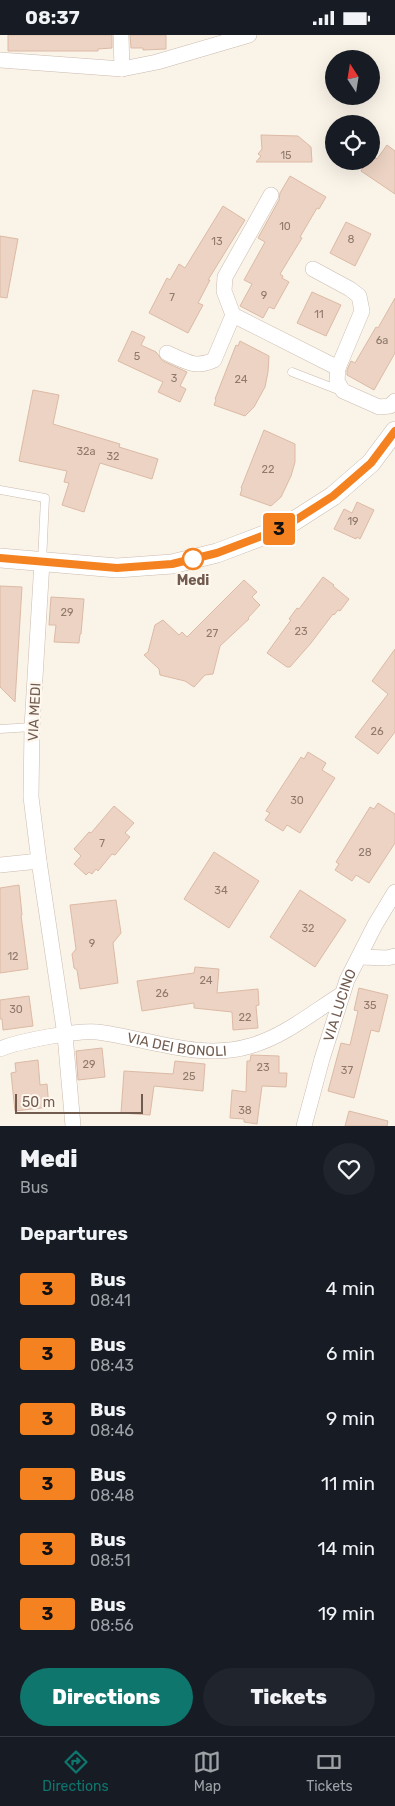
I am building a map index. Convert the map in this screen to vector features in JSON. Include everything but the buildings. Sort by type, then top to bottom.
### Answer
[{"type":"street","points":[[121,35],[122,69]]},
{"type":"street","points":[[0,59],[122,69],[157,62],[249,35]]},
{"type":"street","points":[[271,195],[225,277],[224,291],[233,315],[338,368]]},
{"type":"street","points":[[313,269],[359,296],[362,311],[338,368],[337,381],[343,391],[379,407],[390,405],[395,401]]},
{"type":"street","points":[[167,353],[194,365],[214,360],[233,315]]},
{"type":"street","points":[[0,558],[117,568],[172,564],[217,553],[283,528],[333,496],[371,463],[395,431]]},
{"type":"street","name":"VIA MEDI","points":[[42,562],[32,727],[31,797],[65,1035],[74,1126]]},
{"type":"street","points":[[0,865],[39,861]]},
{"type":"street","name":"VIA LUCINO","points":[[304,1126],[310,1100],[347,981],[375,925],[395,892]]},
{"type":"street","points":[[360,957],[387,958],[395,956]]},
{"type":"street","name":"VIA DEI BONOLI","points":[[0,1049],[65,1035],[95,1032],[188,1049],[219,1051],[250,1046],[273,1037],[294,1026],[342,994]]},
{"type":"lane","points":[[292,372],[343,391]]},
{"type":"lane","points":[[0,490],[45,498],[42,562]]},
{"type":"lane","points":[[0,729],[32,727]]},
{"type":"bus line","name":"3","points":[[0,558],[117,568],[172,564],[217,553],[283,528],[333,496],[371,463],[395,431]]},
{"type":"place","name":"Medi","points":[[193,559]]}]
